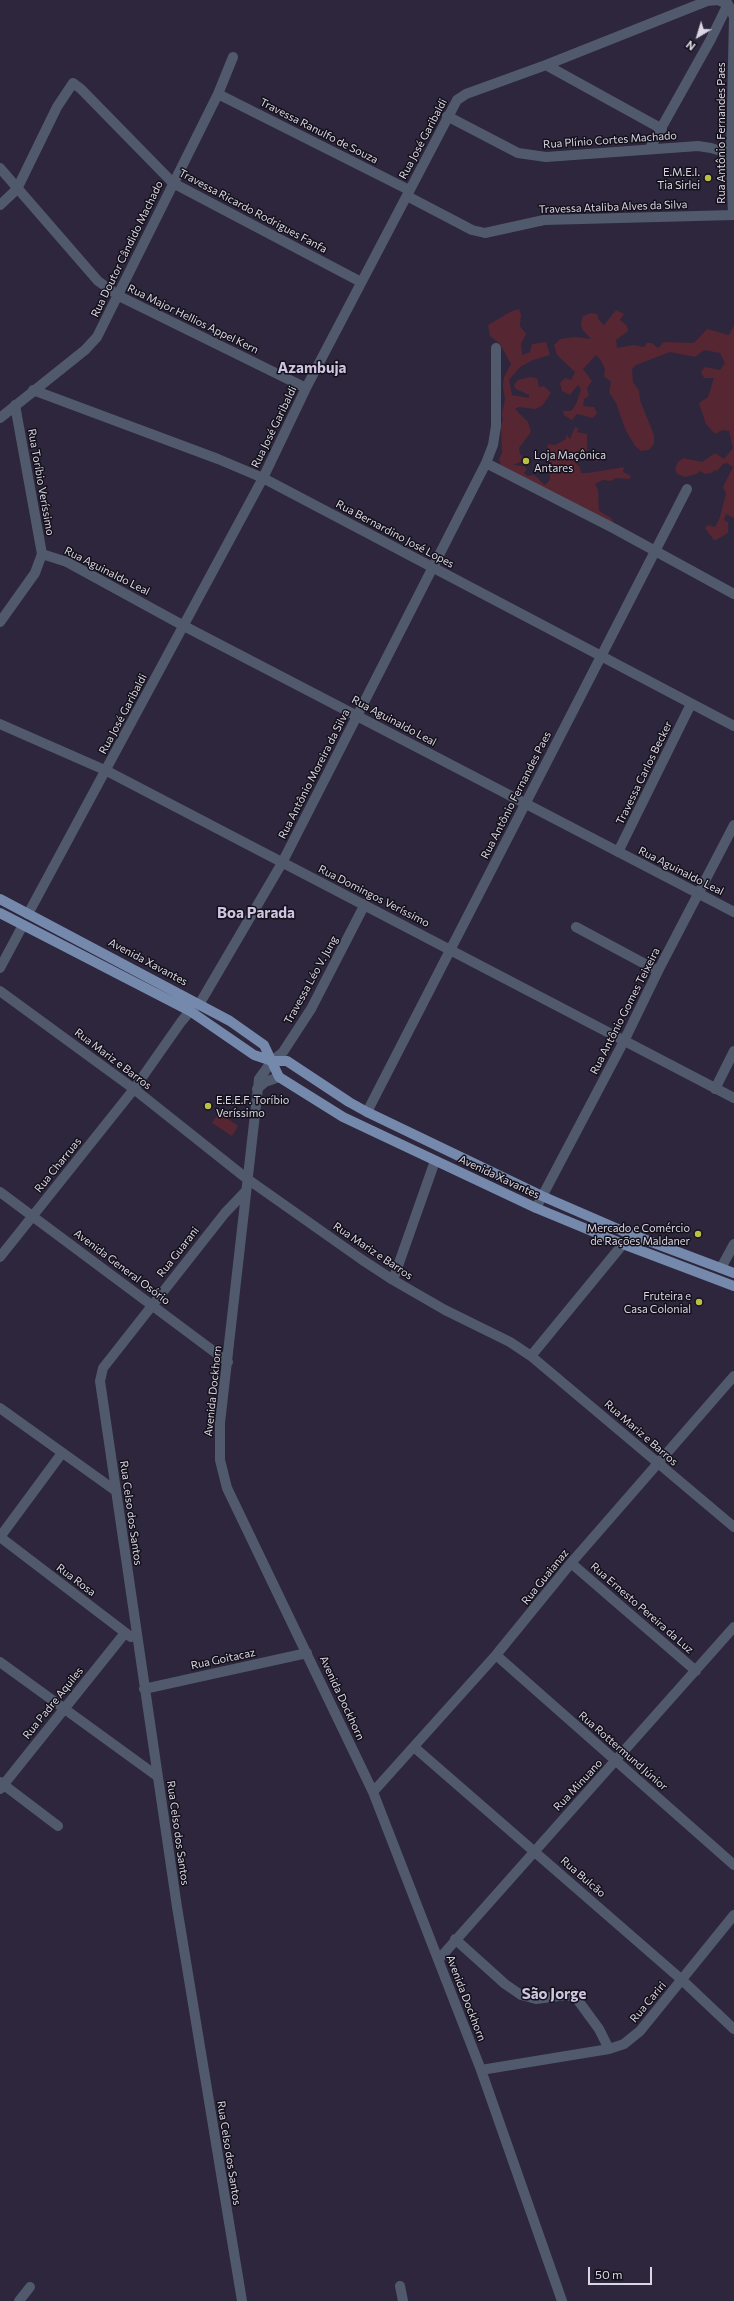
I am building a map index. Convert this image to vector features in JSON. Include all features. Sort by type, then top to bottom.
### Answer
[{"type":"main road","name":"Avenida Xavantes","points":[[0,899],[200,1003],[230,1021],[264,1045],[279,1077],[343,1117],[536,1208],[623,1244],[734,1286]]},
{"type":"main road","name":"Avenida Xavantes","points":[[0,913],[190,1011],[254,1055],[272,1061],[287,1061],[349,1102],[367,1112],[542,1196],[625,1232],[734,1273]]},
{"type":"street","name":"Rua José Garibaldi","points":[[28,914],[107,771],[263,478],[306,388],[447,116],[457,100],[466,94],[546,65],[707,1],[718,0],[728,4]]},
{"type":"street","points":[[650,148],[662,130],[728,4]]},
{"type":"street","name":"Rua Antônio Fernandes Paes","points":[[728,4],[734,17],[732,155],[733,215]]},
{"type":"street","name":"Rua Doutor Cândido Machado","points":[[0,418],[33,390],[85,350],[97,337],[119,296],[173,182],[218,94],[233,57]]},
{"type":"street","points":[[546,65],[662,130]]},
{"type":"street","name":"Travessa Ricardo Rodrigues Fanfa","points":[[17,189],[60,102],[73,83],[81,89],[173,182],[361,282]]},
{"type":"street","name":"Travessa Ranulfo de Souza","points":[[218,94],[408,193]]},
{"type":"street","name":"Rua Plínio Cortes Machado","points":[[447,116],[518,153],[546,158],[650,148],[698,146],[711,148],[732,155]]},
{"type":"street","name":"Rua Major Hellios Appel Kern","points":[[0,168],[98,281],[119,296],[306,388]]},
{"type":"street","points":[[0,205],[17,189]]},
{"type":"street","name":"Travessa Ataliba Alves da Silva","points":[[408,193],[472,230],[485,233],[544,220],[733,215]]},
{"type":"street","name":"Rua Antônio Moreira da Silva","points":[[200,1003],[282,862],[486,463],[493,445],[496,426],[496,348]]},
{"type":"street","name":"Rua Bernardino José Lopes","points":[[33,390],[218,459],[263,478],[431,568],[734,726]]},
{"type":"street","name":"Rua Toríbio Veríssimo","points":[[15,405],[42,554]]},
{"type":"street","points":[[486,463],[615,529],[734,594]]},
{"type":"street","name":"Rua Antônio Fernandes Paes","points":[[367,1112],[526,804],[653,551],[687,489]]},
{"type":"street","points":[[0,622],[35,573],[42,554]]},
{"type":"street","name":"Rua Aguinaldo Leal","points":[[42,554],[67,562],[184,626],[734,912]]},
{"type":"street","name":"Travessa Carlos Becker","points":[[618,852],[691,704]]},
{"type":"street","name":"Rua Domingos Veríssimo","points":[[0,724],[107,771],[365,904],[734,1098]]},
{"type":"street","name":"Rua Antônio Gomes Teixeira","points":[[536,1208],[624,1041],[658,971],[734,824]]},
{"type":"street","name":"Travessa Léo V. Jung","points":[[272,1061],[283,1052],[311,1010],[365,904]]},
{"type":"street","points":[[0,968],[23,925]]},
{"type":"street","points":[[576,927],[658,971]]},
{"type":"street","name":"Rua Mariz e Barros","points":[[0,990],[134,1089],[246,1178],[393,1280],[445,1310],[510,1342],[531,1356],[734,1527]]},
{"type":"street","name":"Rua Charruas","points":[[0,1257],[134,1089],[190,1011],[200,1003]]},
{"type":"street","points":[[715,1089],[734,1051]]},
{"type":"street","name":"Avenida Dockhorn","points":[[272,1061],[259,1079],[257,1089],[246,1178],[220,1431],[220,1460],[227,1488],[373,1792],[439,1958],[481,2070],[562,2301]]},
{"type":"street","points":[[257,1089],[265,1082],[279,1077]]},
{"type":"street","points":[[393,1280],[435,1161]]},
{"type":"street","name":"Avenida General Osório","points":[[0,1192],[228,1362]]},
{"type":"street","name":"Rua Guarani","points":[[103,1368],[225,1212],[245,1192]]},
{"type":"street","points":[[531,1356],[623,1244]]},
{"type":"street","points":[[721,1268],[734,1244]]},
{"type":"street","name":"Rua Celso dos Santos","points":[[103,1368],[100,1381],[144,1689],[177,1907],[242,2301]]},
{"type":"street","name":"Rua Guaianaz","points":[[373,1792],[496,1656],[571,1563],[734,1376]]},
{"type":"street","points":[[0,1408],[116,1491]]},
{"type":"street","points":[[0,1537],[62,1453]]},
{"type":"street","name":"Rua Rosa","points":[[0,1537],[138,1642]]},
{"type":"street","name":"Rua Ernesto Pereira da Luz","points":[[571,1563],[696,1671]]},
{"type":"street","name":"Rua Minuano","points":[[439,1958],[534,1850],[696,1671],[734,1626]]},
{"type":"street","name":"Rua Padre Aquiles","points":[[1,1785],[64,1710],[125,1633]]},
{"type":"street","name":"Rua Goitacaz","points":[[144,1689],[307,1653]]},
{"type":"street","name":"Rua Rottermund Júnior","points":[[496,1656],[734,1866]]},
{"type":"street","points":[[0,1662],[64,1710],[157,1776]]},
{"type":"street","name":"Rua Bulcão","points":[[414,1747],[534,1850],[682,1980],[734,2028]]},
{"type":"street","points":[[1,1785],[58,1826]]},
{"type":"street","name":"Rua Cariri","points":[[481,2070],[609,2049],[624,2044],[640,2031],[734,1915]]},
{"type":"street","points":[[455,1939],[505,1984],[521,1996],[536,1999],[566,1995],[577,1999],[600,2029],[609,2049]]},
{"type":"street","points":[[400,2286],[403,2301]]},
{"type":"street","points":[[19,2301],[30,2287]]},
{"type":"shaded area","points":[[519,309],[521,315],[520,326],[526,334],[521,344],[522,355],[530,352],[532,344],[546,342],[550,355],[533,360],[520,367],[509,380],[512,395],[529,398],[529,395],[516,389],[514,385],[518,380],[530,377],[537,378],[539,387],[544,386],[551,393],[542,406],[535,409],[519,407],[515,409],[528,422],[531,432],[519,448],[520,454],[523,457],[521,462],[513,465],[524,466],[527,469],[524,473],[528,476],[534,475],[545,485],[550,480],[549,462],[546,454],[548,444],[555,445],[566,439],[566,435],[570,439],[575,427],[578,428],[577,432],[587,434],[587,453],[592,453],[599,457],[598,462],[582,455],[581,459],[575,463],[580,467],[581,473],[624,467],[623,472],[631,476],[629,479],[616,478],[611,481],[603,480],[595,484],[598,490],[599,511],[611,518],[614,522],[611,525],[502,468],[499,459],[502,453],[501,425],[503,420],[502,414],[505,399],[503,386],[504,377],[511,364],[500,344],[490,336],[488,325],[510,312]]},
{"type":"shaded area","points":[[616,310],[624,314],[620,320],[627,326],[628,331],[616,340],[617,348],[633,345],[644,347],[647,343],[652,343],[658,348],[664,342],[694,343],[707,329],[729,335],[734,325],[734,518],[726,514],[724,520],[728,522],[728,533],[716,540],[714,540],[705,528],[708,525],[715,527],[719,520],[726,494],[723,487],[733,467],[727,463],[723,464],[717,471],[715,470],[711,473],[705,474],[700,471],[697,474],[685,477],[677,474],[675,468],[678,462],[683,458],[702,462],[715,453],[724,459],[733,448],[729,431],[723,430],[715,434],[706,424],[699,403],[708,397],[714,378],[704,378],[701,372],[705,367],[720,370],[725,363],[720,353],[704,350],[695,357],[670,352],[636,365],[632,369],[633,382],[639,390],[640,400],[654,435],[654,444],[649,450],[641,451],[635,446],[626,431],[616,403],[609,392],[611,382],[604,376],[605,369],[600,359],[596,355],[583,369],[592,381],[587,388],[589,396],[584,399],[583,406],[594,407],[597,413],[593,418],[577,414],[572,420],[564,415],[563,411],[571,411],[576,404],[581,389],[578,385],[570,395],[562,391],[560,383],[565,378],[571,380],[575,372],[557,355],[554,345],[560,339],[575,337],[591,339],[582,329],[581,323],[583,316],[591,313],[597,314],[599,320],[604,325]]},
{"type":"shaded area","points":[[219,1113],[238,1126],[232,1136],[212,1123]]},
{"type":"place","name":"E.M.E.I. Tia Sirlei","points":[[708,178]]},
{"type":"place","name":"Loja Maçônica Antares","points":[[526,461]]},
{"type":"place","name":"E.E.E.F. Toríbio Veríssimo","points":[[208,1106]]},
{"type":"place","name":"Mercado e Comércio de Rações Maldaner","points":[[698,1234]]},
{"type":"place","name":"Fruteira e Casa Colonial","points":[[699,1302]]},
{"type":"district","name":"Azambuja","points":[[312,368]]},
{"type":"district","name":"Boa Parada","points":[[256,913]]},
{"type":"district","name":"São Jorge","points":[[554,1994]]}]
